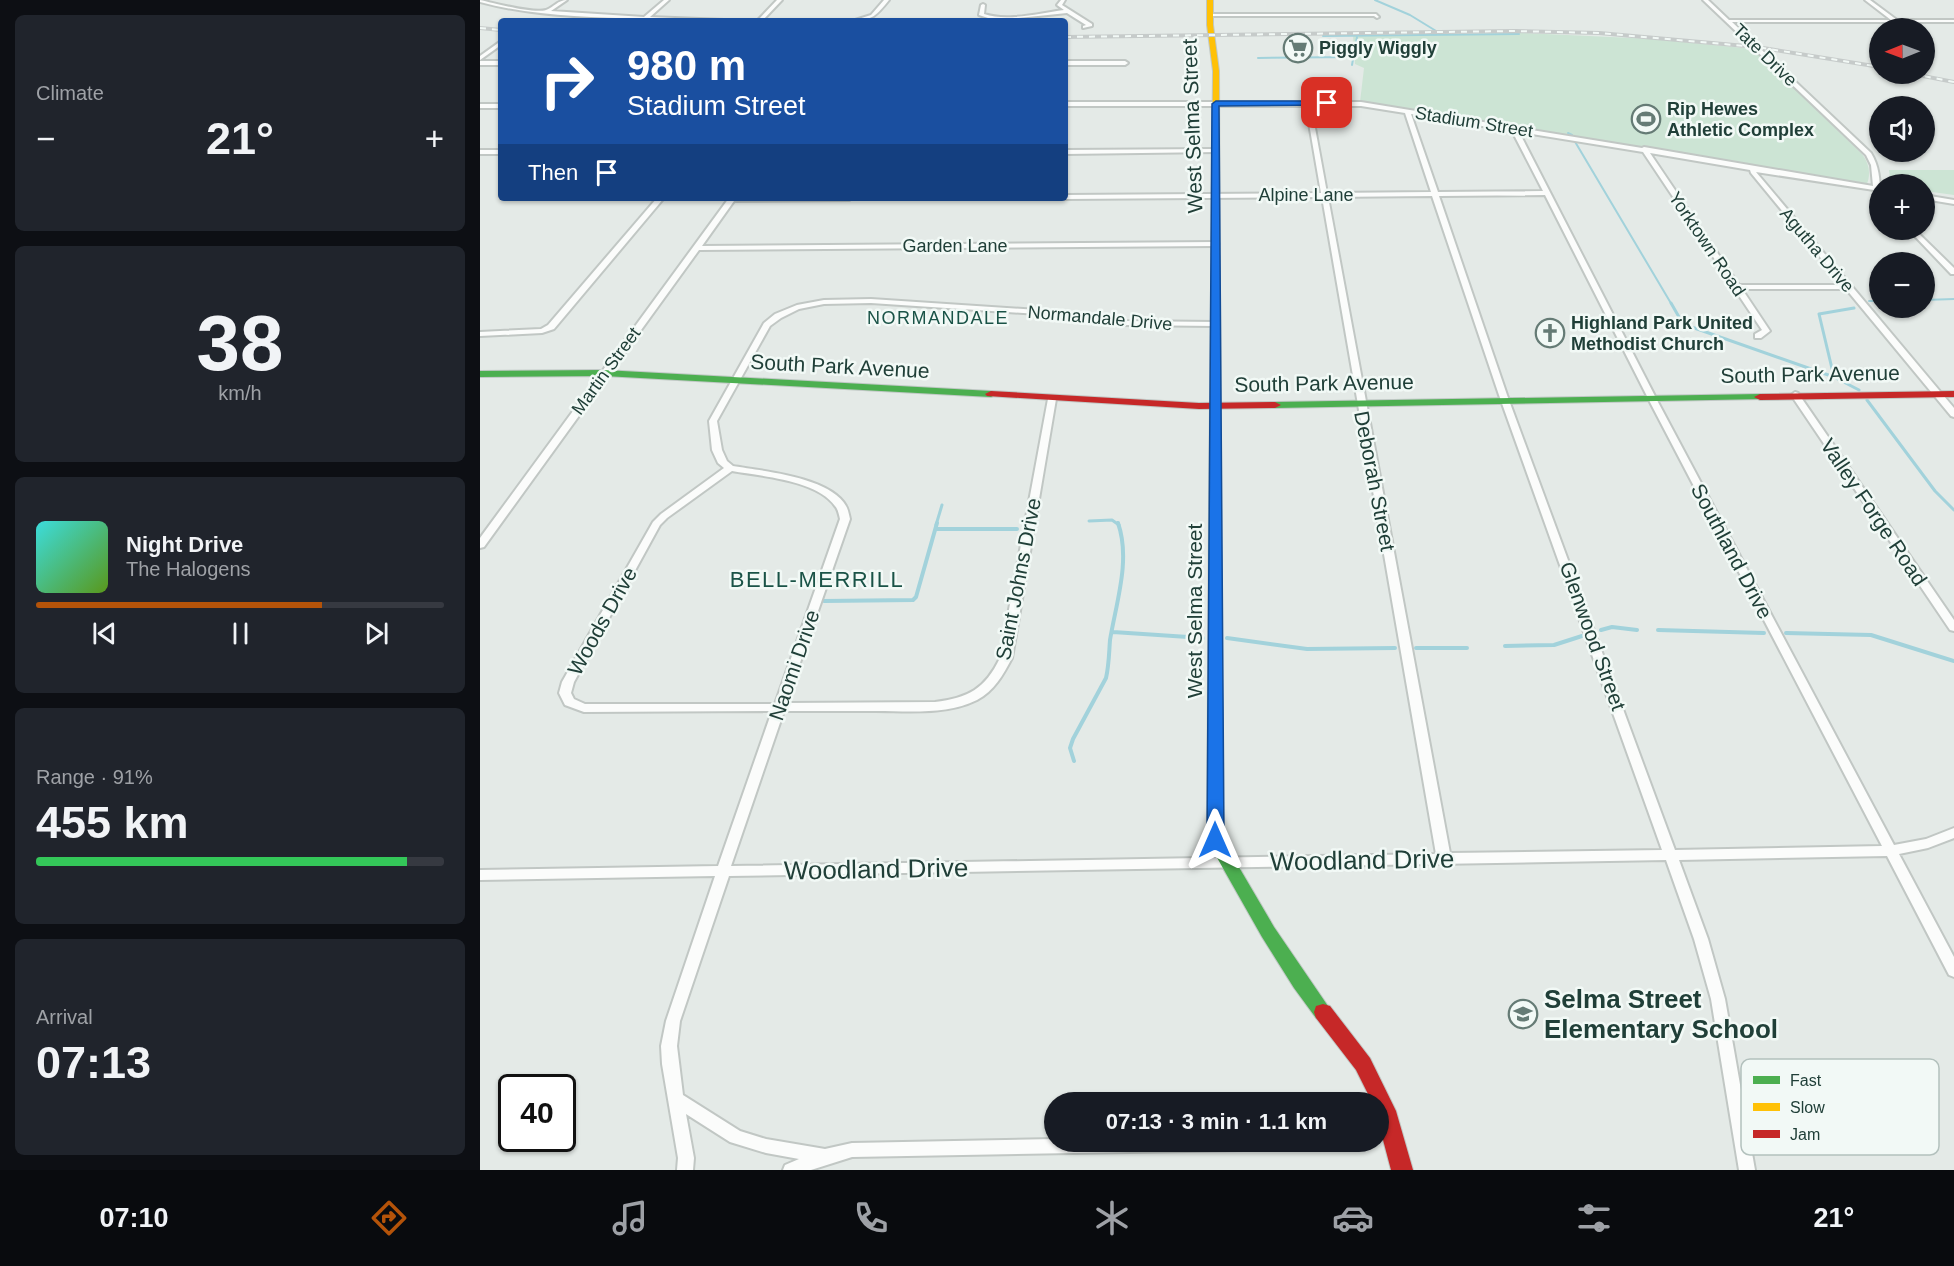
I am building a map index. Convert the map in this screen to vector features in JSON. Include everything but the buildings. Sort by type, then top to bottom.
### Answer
[{"type":"street","points":[[546,12],[565,0]]},
{"type":"street","points":[[645,18],[667,0]]},
{"type":"street","points":[[762,18],[780,0]]},
{"type":"street","points":[[865,18],[873,16],[887,0]]},
{"type":"street","points":[[1063,0],[1059,5],[1090,25],[1085,27]]},
{"type":"street","name":"West Selma Street","points":[[1210,0],[1216,71],[1215,840],[1268,932],[1301,983],[1364,1064],[1377,1092]]},
{"type":"street","name":"Tate Drive","points":[[1705,0],[1869,154],[1876,174]]},
{"type":"street","points":[[1868,0],[1893,18]]},
{"type":"street","points":[[480,1],[506,8],[619,18]]},
{"type":"street","points":[[983,5],[981,15],[996,18],[1068,11]]},
{"type":"street","points":[[1210,15],[1376,15],[1377,17]]},
{"type":"street","points":[[1729,21],[1869,21]]},
{"type":"street","points":[[1935,21],[1954,21]]},
{"type":"street","points":[[480,58],[498,45]]},
{"type":"street","points":[[480,63],[498,63]]},
{"type":"street","points":[[1068,63],[1125,63]]},
{"type":"street","name":"Deborah Street","points":[[1308,103],[1360,404],[1444,859]]},
{"type":"street","name":"Stadium Street","points":[[1068,104],[1356,103],[1869,187]]},
{"type":"street","points":[[480,106],[498,106]]},
{"type":"street","name":"Glenwood Street","points":[[1407,111],[1506,401],[1701,939],[1718,999],[1741,1135]]},
{"type":"street","name":"Southland Drive","points":[[1514,128],[1651,397],[1954,971]]},
{"type":"street","name":"Yorktown Road","points":[[1644,149],[1766,331],[1758,336]]},
{"type":"street","points":[[1068,152],[1216,151]]},
{"type":"street","points":[[480,152],[498,152]]},
{"type":"street","name":"Agutha Drive","points":[[1753,167],[1753,172],[1954,414]]},
{"type":"street","name":"Alpine Lane","points":[[1068,197],[1547,193]]},
{"type":"street","points":[[1935,199],[1954,202]]},
{"type":"street","points":[[480,334],[542,331],[551,327],[658,201]]},
{"type":"street","name":"Martin Street","points":[[480,545],[730,201]]},
{"type":"street","points":[[1922,240],[1954,272]]},
{"type":"street","name":"Garden Lane","points":[[695,248],[1215,244]]},
{"type":"street","points":[[1736,287],[1848,287]]},
{"type":"street","name":"Normandale Drive","points":[[735,381],[767,325],[786,311],[817,303],[871,301],[1038,312],[1123,323],[1215,324]]},
{"type":"street","name":"South Park Avenue","points":[[480,374],[604,373],[1052,399],[1215,406],[1651,397],[1954,394]]},
{"type":"street","points":[[730,468],[723,463],[717,450],[712,427],[735,381]]},
{"type":"street","name":"Valley Forge Road","points":[[1795,395],[1954,628]]},
{"type":"street","name":"Saint Johns Drive","points":[[779,707],[938,706],[970,699],[992,683],[1006,658],[1052,399]]},
{"type":"street","name":"Naomi Drive","points":[[685,1170],[686,1158],[670,1064],[669,1046],[673,1021],[779,707],[843,527],[845,512],[835,497],[818,488],[730,468]]},
{"type":"street","name":"Woods Drive","points":[[730,468],[656,524],[568,682],[565,693],[569,702],[584,708],[779,707]]},
{"type":"street","name":"Woodland Drive","points":[[480,875],[1890,851],[1928,843],[1954,833]]},
{"type":"street","points":[[677,1100],[736,1137],[766,1146],[825,1157]]},
{"type":"street","name":"West Selma Street","points":[[1389,1143],[1402,1170]]},
{"type":"street","points":[[791,1170],[852,1150],[1044,1146]]},
{"type":"street","name":"Glenwood Street","points":[[1744,1155],[1747,1170]]},
{"type":"green space","name":"Rip Hewes Athletic Complex","points":[[1524,33],[1654,39],[1753,49],[1862,154],[1869,168],[1867,184],[1360,102],[1364,68],[1355,64],[1353,35]]},
{"type":"green space","points":[[1889,170],[1954,170],[1954,195],[1935,192],[1935,174],[1890,174]]},
{"type":"waterway","points":[[1375,0],[1410,15],[1441,34]]},
{"type":"waterway","points":[[1323,36],[1519,34]]},
{"type":"waterway","points":[[1352,65],[1357,37]]},
{"type":"waterway","points":[[1258,58],[1353,57]]},
{"type":"waterway","points":[[1568,133],[1572,135]]},
{"type":"waterway","points":[[1574,140],[1672,305]]},
{"type":"waterway","points":[[1935,300],[1954,299]]},
{"type":"waterway","points":[[1671,303],[1683,324],[1834,377]]},
{"type":"waterway","points":[[1834,377],[1819,314],[1854,308]]},
{"type":"waterway","points":[[1834,377],[1859,390]]},
{"type":"waterway","points":[[1867,400],[1935,491],[1954,510]]},
{"type":"waterway","points":[[936,525],[942,505]]},
{"type":"waterway","points":[[1089,521],[1112,520],[1118,525]]},
{"type":"waterway","points":[[824,601],[913,600],[916,597],[937,523]]},
{"type":"waterway","points":[[1074,761],[1070,748],[1073,739],[1107,673],[1110,640],[1123,567],[1122,537],[1118,525]]},
{"type":"waterway","points":[[936,529],[1017,529]]},
{"type":"waterway","points":[[1601,630],[1612,627],[1637,630]]},
{"type":"waterway","points":[[1658,630],[1764,633]]},
{"type":"waterway","points":[[1113,632],[1203,638]]},
{"type":"waterway","points":[[1786,633],[1871,635],[1954,661]]},
{"type":"waterway","points":[[1505,646],[1554,645],[1582,636]]},
{"type":"waterway","points":[[1227,638],[1307,649],[1395,648]]},
{"type":"waterway","points":[[1416,648],[1467,648]]},
{"type":"railway","points":[[480,28],[498,30]]},
{"type":"railway","points":[[1068,37],[1515,31],[1599,33],[1757,47],[1869,65]]},
{"type":"railway","points":[[1935,78],[1954,82]]},
{"type":"traffic: fast","points":[[480,374],[604,373],[991,394]]},
{"type":"traffic: fast","points":[[1275,405],[1760,397]]},
{"type":"traffic: fast","points":[[1215,510],[1215,840],[1268,932],[1323,1012]]},
{"type":"traffic: slow","points":[[1210,0],[1210,25],[1216,71],[1215,510]]},
{"type":"traffic: jam","points":[[991,394],[1199,406],[1275,405]]},
{"type":"traffic: jam","points":[[1760,397],[1954,394]]},
{"type":"traffic: jam","points":[[1323,1012],[1363,1064],[1386,1111],[1402,1170]]},
{"type":"place","name":"Piggly Wiggly","points":[[1298,48]]},
{"type":"place","name":"Rip Hewes Athletic Complex","points":[[1646,119]]},
{"type":"place","name":"Highland Park United Methodist Church","points":[[1550,333]]},
{"type":"place","name":"Selma Street Elementary School","points":[[1523,1014]]},
{"type":"district","name":"NORMANDALE","points":[[938,318]]},
{"type":"district","name":"BELL-MERRILL","points":[[817,579]]},
{"type":"route","points":[[1215,840],[1216,104],[1327,103]]}]
